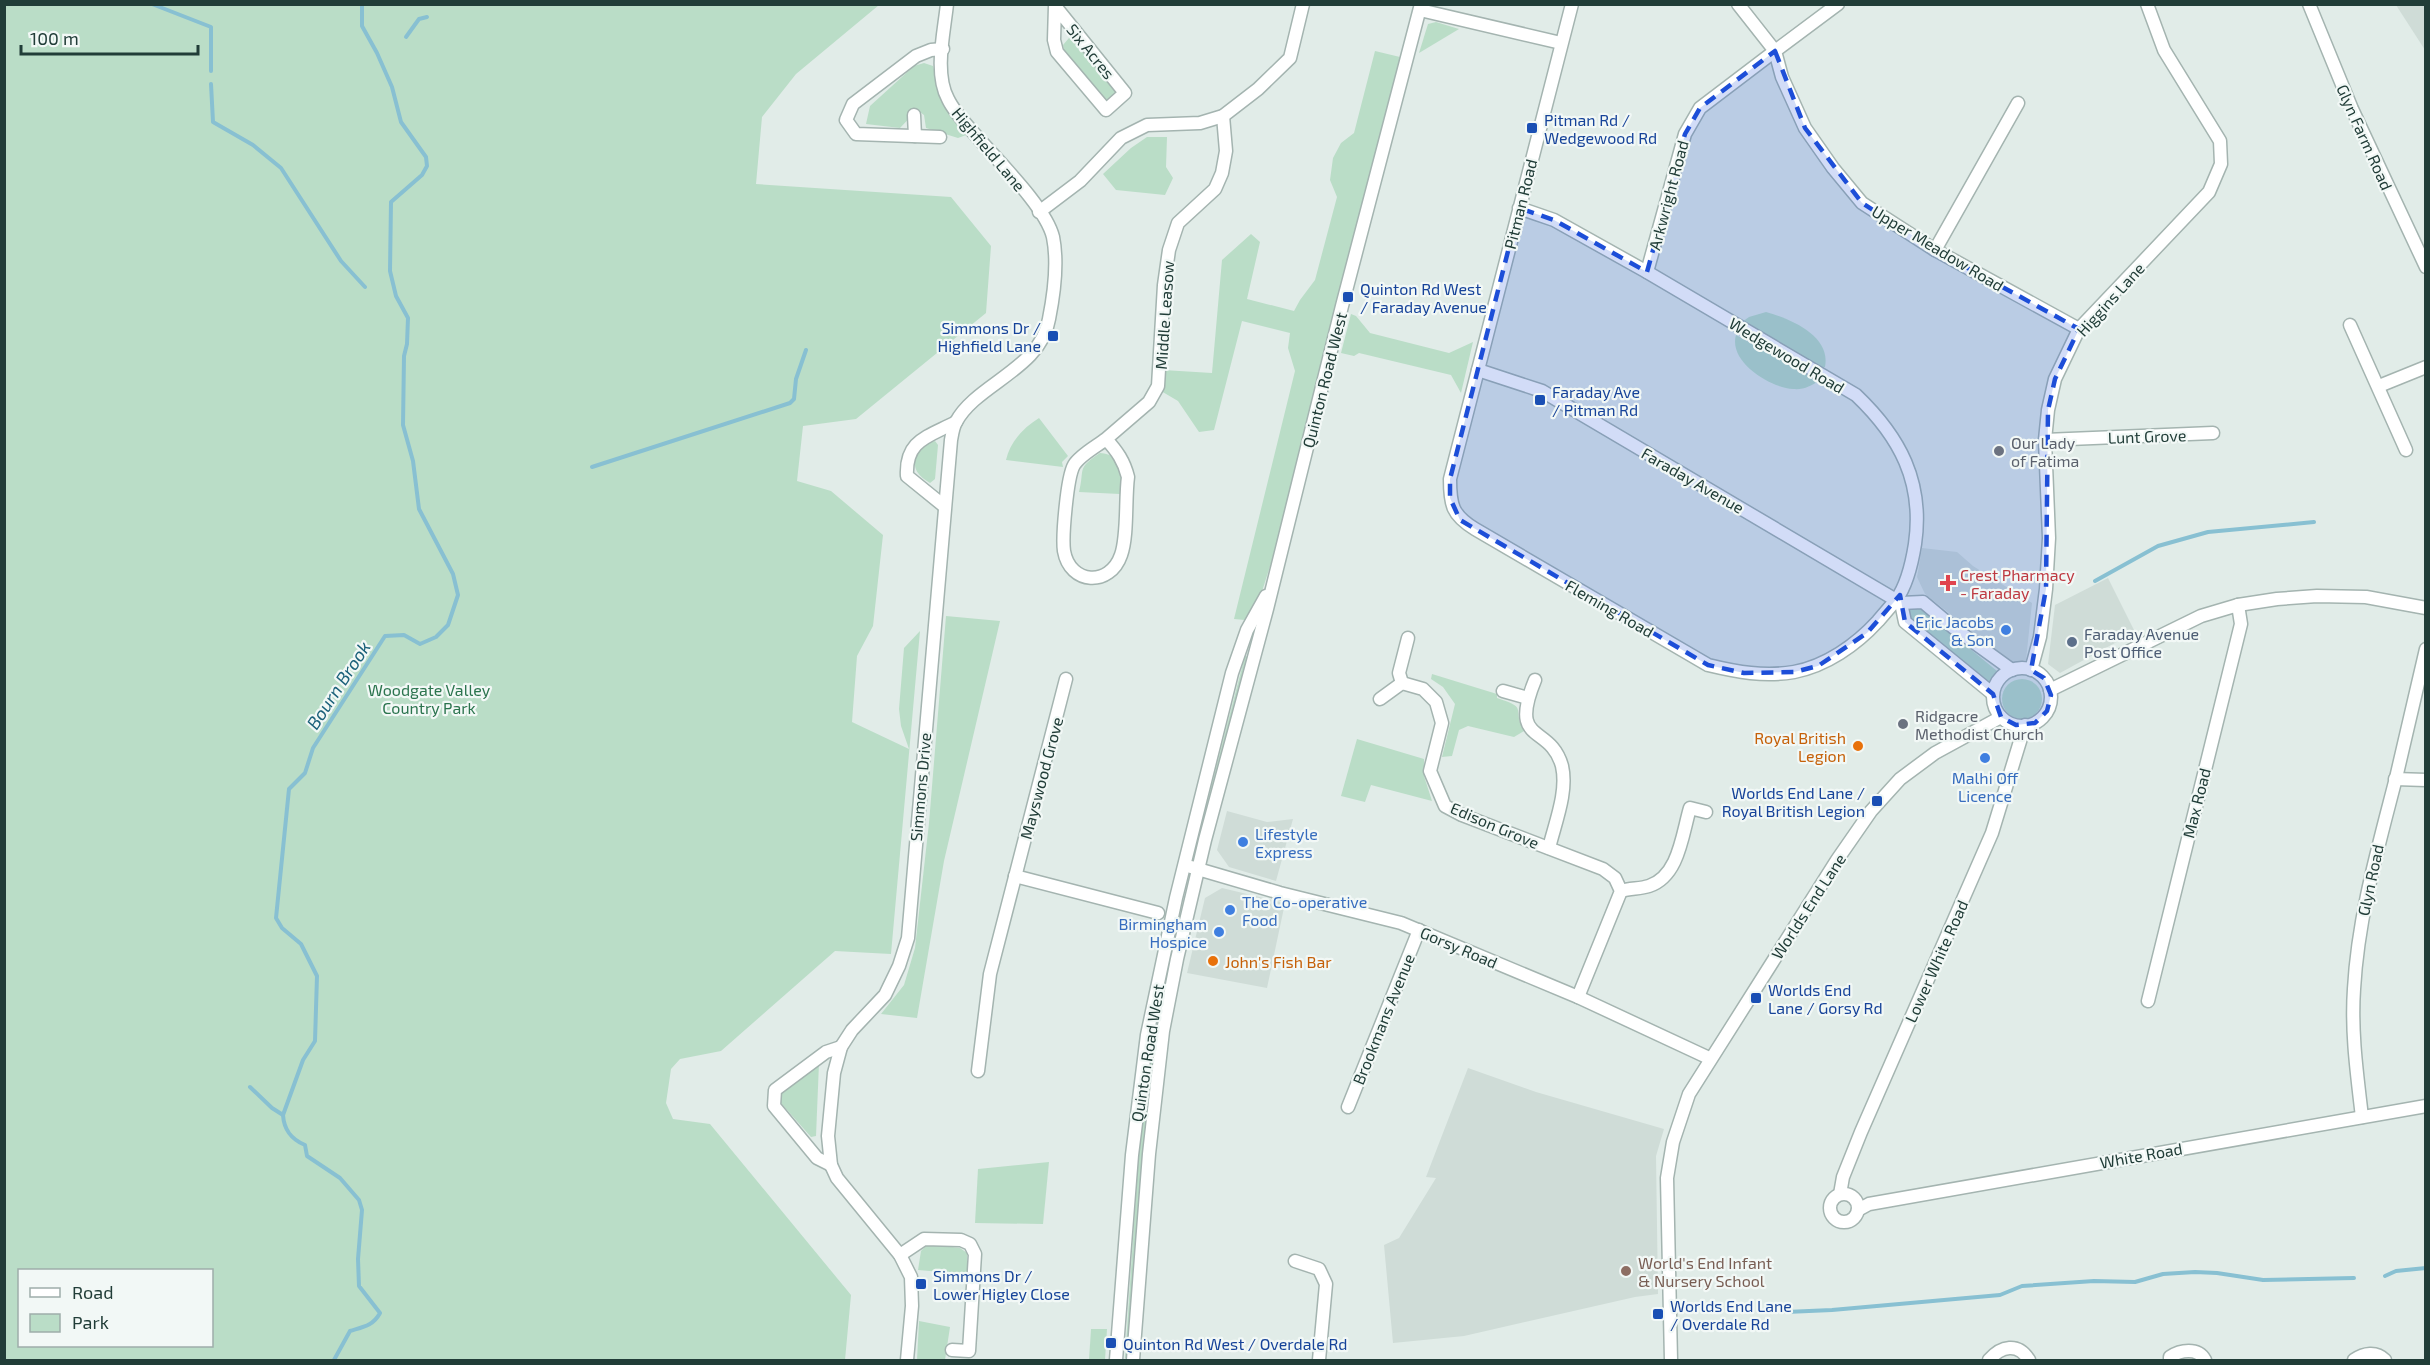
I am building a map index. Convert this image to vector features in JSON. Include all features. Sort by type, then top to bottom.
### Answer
[{"type":"street","name":"Highfield Lane","points":[[947,4],[941,72],[948,99],[1039,212]]},
{"type":"street","points":[[1039,212],[1080,182],[1121,138],[1147,125],[1200,123],[1222,116],[1258,89],[1290,58],[1303,4]]},
{"type":"street","name":"Pitman Road","points":[[1478,370],[1572,4]]},
{"type":"street","points":[[1738,4],[1775,51],[1838,4]]},
{"type":"street","name":"Higgins Lane","points":[[2031,670],[2040,637],[2047,579],[2049,538],[2045,440],[2048,410],[2055,379],[2079,329],[2209,192],[2221,164],[2220,141],[2164,50],[2147,4]]},
{"type":"street","name":"Glyn Farm Road","points":[[2309,4],[2352,110],[2426,267]]},
{"type":"street","name":"Six Acres","points":[[1055,5],[1125,93],[1106,110],[1057,52],[1054,40],[1055,5]]},
{"type":"street","points":[[1420,7],[1562,43]]},
{"type":"street","name":"Quinton Road West","points":[[1133,1360],[1149,1154],[1163,1031],[1186,919],[1420,7]]},
{"type":"street","name":"Highfield Lane","points":[[940,137],[856,134],[846,120],[853,104],[916,56],[931,50],[943,49]]},
{"type":"street","name":"Upper Meadow Road","points":[[1775,51],[1782,77],[1805,128],[1833,168],[1862,202],[1935,250],[2079,329]]},
{"type":"street","name":"Arkwright Road","points":[[1647,272],[1685,134],[1700,108],[1775,51]]},
{"type":"street","points":[[1935,250],[2018,104]]},
{"type":"street","points":[[914,115],[915,136]]},
{"type":"street","name":"Middle Leasow","points":[[1107,439],[1125,465],[1128,477],[1123,552],[1117,565],[1104,577],[1087,578],[1072,569],[1064,551],[1068,480],[1075,463],[1107,439],[1149,402],[1158,386],[1164,285],[1169,250],[1178,223],[1215,189],[1222,173],[1226,151],[1222,116]]},
{"type":"street","name":"Wedgewood Road","points":[[1519,208],[1554,219],[1647,272],[1856,395],[1877,415],[1907,462],[1916,494],[1917,528],[1913,556],[1899,601]]},
{"type":"street","name":"Simmons Drive","points":[[907,1360],[911,1277],[900,1255],[845,1188],[831,1165],[828,1136],[834,1073],[841,1047],[852,1030],[871,1012],[885,994],[899,966],[908,938],[951,440],[956,423],[968,407],[1027,358],[1040,344],[1047,329],[1055,253],[1052,235],[1039,212]]},
{"type":"street","points":[[2350,325],[2406,450]]},
{"type":"street","points":[[2379,386],[2426,367]]},
{"type":"street","name":"Fleming Road","points":[[1478,370],[1450,479],[1450,498],[1460,520],[1708,665],[1744,673],[1773,674],[1818,666],[1867,633],[1899,601]]},
{"type":"street","name":"Faraday Avenue","points":[[1478,370],[1542,391],[1899,601],[1923,602],[2012,670]]},
{"type":"street","name":"Simmons Drive","points":[[944,506],[907,476],[906,459],[915,444],[956,423]]},
{"type":"street","name":"Lunt Grove","points":[[2045,440],[2213,433]]},
{"type":"street","name":"Quinton Road West","points":[[1116,1360],[1132,1155],[1147,1035],[1176,898],[1232,673],[1247,630],[1273,582]]},
{"type":"street","points":[[2050,690],[2201,616],[2238,605],[2317,596],[2366,597],[2426,608]]},
{"type":"street","points":[[1899,601],[1905,622],[1993,694]]},
{"type":"street","name":"Max Road","points":[[2148,1001],[2241,624],[2238,605]]},
{"type":"street","points":[[1380,699],[1402,684],[1399,673],[1408,638]]},
{"type":"street","name":"Glyn Road","points":[[2362,1117],[2354,1044],[2354,990],[2360,928],[2379,836],[2396,779],[2426,649]]},
{"type":"street","points":[[2012,670],[2031,670],[2044,678],[2050,690],[2050,704],[2047,711],[2035,723],[2025,725],[2009,723],[1996,709],[1993,694],[2000,678],[2012,670]]},
{"type":"street","name":"Mayswood Grove","points":[[978,1071],[990,974],[1066,679]]},
{"type":"street","name":"Edison Grove","points":[[1535,680],[1528,698],[1526,720],[1533,732],[1554,750],[1562,765],[1564,784],[1549,848]]},
{"type":"street","name":"Edison Grove","points":[[1402,684],[1423,689],[1436,702],[1442,723],[1430,771],[1445,806],[1462,815],[1604,868],[1615,878],[1621,891]]},
{"type":"street","points":[[1503,691],[1528,698]]},
{"type":"street","name":"Worlds End Lane","points":[[1671,1360],[1667,1178],[1673,1142],[1689,1094],[1709,1058],[1871,812],[1900,779],[1935,753],[2001,717]]},
{"type":"street","name":"Lower White Road","points":[[1840,1194],[1861,1132],[1992,833],[2025,725]]},
{"type":"street","points":[[2396,779],[2426,780]]},
{"type":"street","points":[[1578,998],[1621,891],[1633,887],[1648,887],[1660,881],[1672,869],[1690,808],[1706,812]]},
{"type":"street","points":[[1181,882],[1187,879],[1191,867],[1198,869]]},
{"type":"street","name":"Gorsy Road","points":[[1198,869],[1280,893],[1401,923],[1578,998],[1709,1058]]},
{"type":"street","points":[[1015,876],[1158,913]]},
{"type":"street","points":[[1158,913],[1176,898]]},
{"type":"street","points":[[1158,913],[1168,939],[1176,940],[1181,923],[1186,919]]},
{"type":"street","name":"Brookmans Avenue","points":[[1348,1107],[1419,930]]},
{"type":"street","name":"Simmons Drive","points":[[831,1165],[817,1158],[774,1106],[775,1090],[826,1053],[841,1047]]},
{"type":"street","name":"White Road","points":[[1840,1194],[1830,1203],[1830,1212],[1840,1222],[1850,1221],[1858,1210],[1869,1204],[2426,1106]]},
{"type":"street","points":[[1840,1194],[1853,1197],[1858,1210]]},
{"type":"street","points":[[900,1255],[924,1239],[961,1240],[970,1244],[975,1254],[969,1351],[952,1350]]},
{"type":"street","points":[[1295,1261],[1319,1269],[1326,1284],[1319,1360]]},
{"type":"street","points":[[1989,1360],[1995,1352],[2015,1348],[2024,1352],[2029,1360]]},
{"type":"street","points":[[2170,1360],[2170,1357],[2178,1352],[2190,1351],[2203,1356],[2205,1360]]},
{"type":"street","points":[[2354,1360],[2370,1353],[2381,1356],[2385,1360]]},
{"type":"highlighted area","points":[[1775,51],[1805,128],[1862,203],[1935,250],[2079,329],[2055,379],[2048,410],[2046,589],[2031,670],[2044,678],[2051,695],[2047,711],[2035,723],[2016,725],[2001,717],[1993,694],[1905,622],[1900,595],[1867,633],[1818,666],[1794,672],[1744,673],[1708,665],[1460,520],[1450,498],[1450,479],[1519,208],[1554,220],[1647,272],[1685,134],[1700,108]]},
{"type":"shaded area","points":[[2396,5],[2425,5],[2425,50]]},
{"type":"shaded area","points":[[1922,548],[1957,552],[1973,566],[2032,603],[2026,660],[2013,664],[1925,594],[1917,577]]},
{"type":"shaded area","points":[[2108,578],[2135,632],[2060,673],[2048,664],[2055,605]]},
{"type":"shaded area","points":[[1227,811],[1267,822],[1293,819],[1276,881],[1229,867],[1217,850]]},
{"type":"shaded area","points":[[1222,888],[1285,903],[1267,988],[1187,973],[1205,898]]},
{"type":"shaded area","points":[[1468,1068],[1536,1092],[1664,1129],[1656,1156],[1658,1294],[1635,1297],[1464,1336],[1393,1343],[1384,1245],[1399,1238],[1436,1178],[1426,1177]]},
{"type":"green space","name":"Woodgate Valley Country Park","points":[[4,5],[879,5],[796,74],[762,117],[756,184],[951,197],[991,246],[986,313],[856,419],[803,426],[797,481],[831,491],[883,535],[873,626],[857,656],[852,722],[909,749],[901,726],[899,709],[904,648],[920,631],[891,954],[835,951],[721,1051],[680,1059],[671,1069],[666,1103],[673,1119],[710,1124],[851,1295],[845,1360],[5,1360]]},
{"type":"green space","points":[[1436,22],[1459,29],[1419,53],[1428,24]]},
{"type":"green space","points":[[1069,38],[1076,40],[1117,89],[1116,96],[1106,99],[1064,50],[1063,45]]},
{"type":"green space","points":[[1375,51],[1400,57],[1272,560],[1258,604],[1245,620],[1234,619],[1295,371],[1288,348],[1290,333],[1242,321],[1214,430],[1199,432],[1178,401],[1161,391],[1163,370],[1212,373],[1222,260],[1251,234],[1260,242],[1247,299],[1294,311],[1315,280],[1337,197],[1330,180],[1333,158],[1341,143],[1354,133]]},
{"type":"green space","points":[[924,63],[933,66],[945,105],[969,134],[958,138],[926,128],[924,115],[917,110],[900,128],[866,124],[870,106],[914,66]]},
{"type":"green space","points":[[1147,137],[1167,137],[1166,167],[1173,178],[1165,195],[1116,190],[1103,174],[1131,148]]},
{"type":"green space","points":[[1766,312],[1797,324],[1816,338],[1822,346],[1825,367],[1818,369],[1742,322],[1749,317]]},
{"type":"green space","points":[[1351,314],[1356,316],[1370,333],[1449,353],[1473,342],[1461,393],[1451,375],[1359,353],[1354,356],[1341,353]]},
{"type":"green space","points":[[1736,335],[1820,380],[1797,389],[1784,388],[1763,379],[1753,372],[1738,355],[1735,345]]},
{"type":"green space","points":[[1039,418],[1068,456],[1062,462],[1063,467],[1006,460],[1018,436]]},
{"type":"green space","points":[[935,441],[938,445],[935,479],[930,483],[917,471],[915,454],[924,445]]},
{"type":"green space","points":[[1100,453],[1114,457],[1121,467],[1120,494],[1079,492],[1084,466]]},
{"type":"green space","points":[[1909,605],[1918,606],[1997,671],[1987,685],[1907,616]]},
{"type":"green space","points":[[946,616],[1000,621],[944,861],[917,1018],[881,1014],[904,985],[915,948],[929,823]]},
{"type":"green space","points":[[1245,656],[1250,658],[1201,836],[1199,833]]},
{"type":"green space","points":[[1432,674],[1497,694],[1497,698],[1517,707],[1524,731],[1514,737],[1468,726],[1459,730],[1452,756],[1442,757],[1455,704],[1443,687],[1431,679]]},
{"type":"green space","points":[[2022,679],[2030,680],[2036,685],[2041,691],[2041,707],[2036,713],[2030,718],[2022,719],[2014,718],[2008,713],[2003,707],[2002,699],[2003,691],[2008,685],[2014,680]]},
{"type":"green space","points":[[1357,739],[1424,759],[1424,776],[1432,801],[1371,785],[1365,802],[1341,796]]},
{"type":"green space","points":[[1167,961],[1171,962],[1128,1359],[1125,1358],[1142,1106],[1151,1041]]},
{"type":"green space","points":[[819,1063],[816,1136],[811,1137],[780,1102],[781,1093]]},
{"type":"green space","points":[[1049,1162],[1043,1224],[975,1223],[978,1169]]},
{"type":"green space","points":[[928,1244],[960,1248],[967,1253],[967,1274],[918,1270],[921,1251]]},
{"type":"green space","points":[[919,1321],[950,1327],[945,1360],[917,1360]]},
{"type":"green space","points":[[1091,1329],[1107,1329],[1105,1360],[1089,1360]]},
{"type":"waterway","points":[[152,4],[211,27],[211,71]]},
{"type":"waterway","name":"Bourn Brook","points":[[334,1360],[350,1331],[371,1323],[380,1313],[359,1286],[358,1259],[362,1210],[359,1200],[340,1178],[307,1156],[305,1145],[289,1133],[283,1115],[303,1060],[315,1041],[317,976],[301,944],[282,928],[276,918],[289,789],[305,773],[313,748],[385,636],[404,635],[420,644],[436,637],[448,625],[458,595],[453,574],[419,509],[413,461],[403,425],[404,356],[408,318],[396,296],[390,271],[391,202],[422,175],[427,166],[426,157],[401,122],[392,87],[362,26],[362,4]]},
{"type":"waterway","points":[[406,37],[419,19],[427,17]]},
{"type":"waterway","points":[[211,84],[213,122],[253,145],[281,168],[341,261],[365,287]]},
{"type":"waterway","points":[[592,467],[790,403],[794,399],[796,379],[806,350]]},
{"type":"waterway","points":[[2095,581],[2158,546],[2208,532],[2314,522]]},
{"type":"waterway","points":[[250,1087],[283,1115]]},
{"type":"waterway","points":[[2385,1276],[2396,1271],[2426,1268]]},
{"type":"waterway","points":[[1786,1312],[2000,1295],[2022,1286],[2094,1281],[2135,1282],[2163,1274],[2195,1272],[2263,1280],[2354,1278]]},
{"type":"place","name":"Pitman Rd / Wedgewood Rd","points":[[1532,128]]},
{"type":"place","name":"Quinton Rd West / Faraday Avenue","points":[[1348,297]]},
{"type":"place","name":"Simmons Dr / Highfield Lane","points":[[1053,336]]},
{"type":"place","name":"Faraday Ave / Pitman Rd","points":[[1540,400]]},
{"type":"place","name":"Our Lady of Fatima","points":[[1999,451]]},
{"type":"place","name":"Crest Pharmacy - Faraday","points":[[1948,583]]},
{"type":"place","name":"Eric Jacobs & Son","points":[[2006,630]]},
{"type":"place","name":"Faraday Avenue Post Office","points":[[2072,642]]},
{"type":"place","name":"Ridgacre Methodist Church","points":[[1903,724]]},
{"type":"place","name":"Royal British Legion","points":[[1858,746]]},
{"type":"place","name":"Malhi Off Licence","points":[[1985,758]]},
{"type":"place","name":"Worlds End Lane / Royal British Legion","points":[[1877,801]]},
{"type":"place","name":"Lifestyle Express","points":[[1243,842]]},
{"type":"place","name":"The Co-operative Food","points":[[1230,910]]},
{"type":"place","name":"Birmingham Hospice","points":[[1219,932]]},
{"type":"place","name":"John's Fish Bar","points":[[1213,961]]},
{"type":"place","name":"Worlds End Lane / Gorsy Rd","points":[[1756,998]]},
{"type":"place","name":"World's End Infant & Nursery School","points":[[1626,1271]]},
{"type":"place","name":"Simmons Dr / Lower Higley Close","points":[[921,1284]]},
{"type":"place","name":"Worlds End Lane / Overdale Rd","points":[[1658,1314]]},
{"type":"place","name":"Quinton Rd West / Overdale Rd","points":[[1111,1343]]}]
